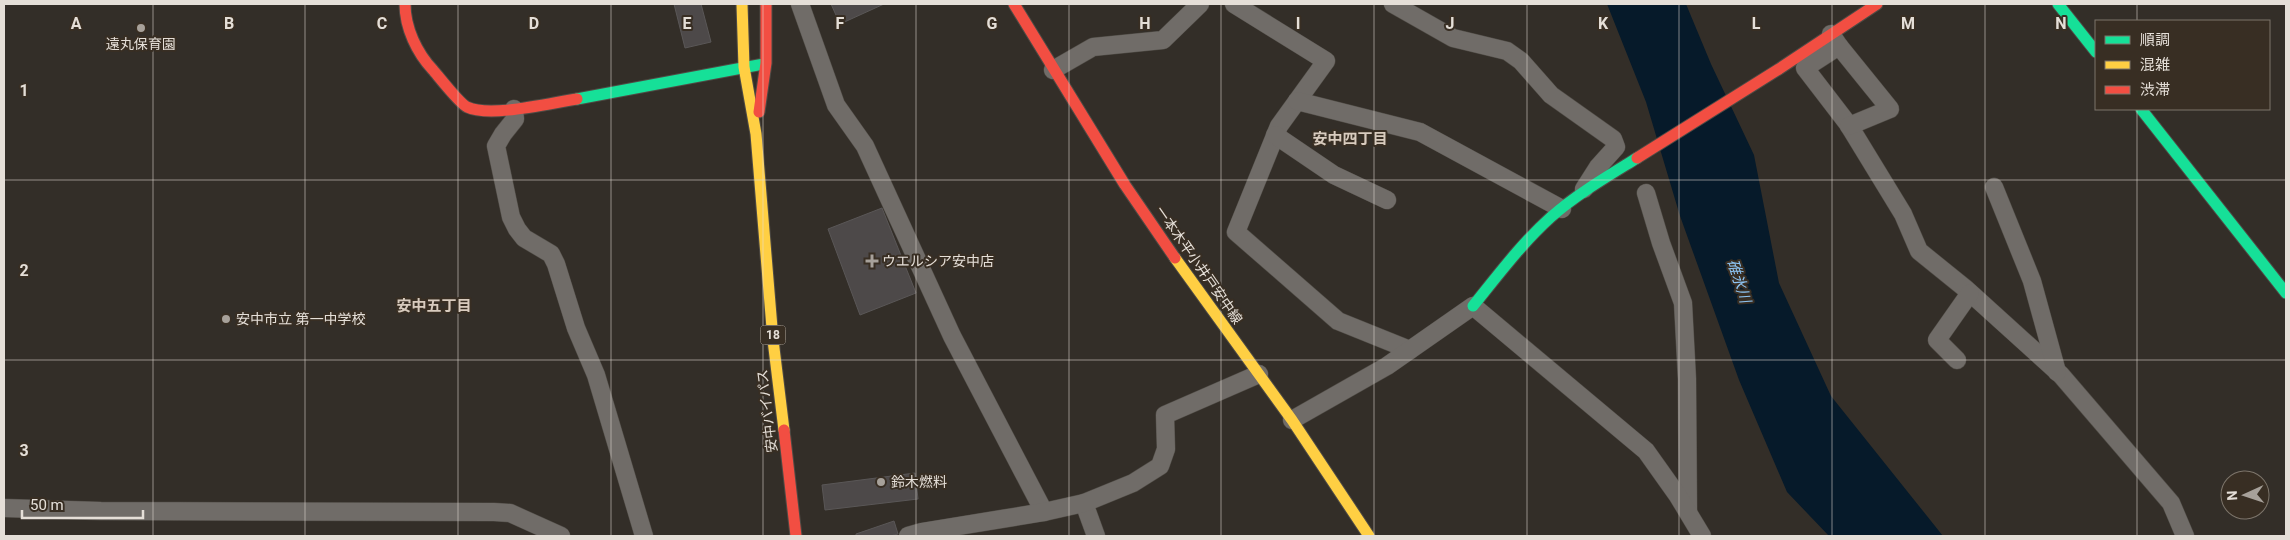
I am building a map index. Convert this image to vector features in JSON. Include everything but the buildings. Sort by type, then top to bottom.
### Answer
[{"type":"main road","points":[[405,4],[405,13],[415,45],[428,65],[466,106],[500,112],[766,64]]},
{"type":"main road","name":"安中バイパス","points":[[742,4],[744,67],[756,134],[773,340],[796,536]]},
{"type":"main road","name":"安中バイパス","points":[[756,134],[766,64],[766,4]]},
{"type":"main road","name":"一本木平小井戸安中線","points":[[1014,4],[1053,70],[1136,201],[1190,281],[1292,420],[1369,536]]},
{"type":"main road","points":[[1473,306],[1524,244],[1582,193],[1779,69],[1835,40],[1877,4]]},
{"type":"main road","points":[[2058,4],[2095,51]]},
{"type":"main road","points":[[2142,110],[2286,293]]},
{"type":"street","points":[[800,4],[836,105],[865,146],[952,336],[1044,512]]},
{"type":"street","points":[[1053,70],[1093,47],[1163,40],[1200,4]]},
{"type":"street","points":[[1234,4],[1326,61],[1279,126],[1236,232],[1338,320],[1410,350]]},
{"type":"street","points":[[1393,4],[1453,38],[1507,51],[1521,61],[1551,95],[1613,139],[1616,147],[1598,167],[1582,193]]},
{"type":"street","points":[[1849,126],[1890,109],[1835,40],[1805,68],[1849,126],[1903,214],[1919,251],[1970,293],[2058,372],[2171,503],[2185,536]]},
{"type":"street","points":[[1297,101],[1420,132],[1562,209]]},
{"type":"street","points":[[514,109],[515,119],[496,146],[511,217],[516,229],[524,238],[550,254],[556,264],[576,328],[596,375],[644,536]]},
{"type":"street","points":[[1276,135],[1334,175],[1387,200]]},
{"type":"street","points":[[1994,187],[2032,281],[2058,372]]},
{"type":"street","points":[[1646,193],[1682,303],[1687,379],[1688,511]]},
{"type":"street","points":[[1957,360],[1937,340],[1970,293]]},
{"type":"street","points":[[1292,420],[1386,366],[1473,306],[1646,451],[1688,511],[1702,536]]},
{"type":"street","points":[[908,536],[1084,503],[1133,483],[1160,466],[1166,449],[1165,415],[1259,374]]},
{"type":"street","points":[[1084,503],[1096,536]]},
{"type":"street","points":[[4,508],[101,511],[494,512],[510,513],[561,536]]},
{"type":"water","name":"碓氷川","points":[[1607,4],[1686,4],[1711,64],[1754,155],[1779,283],[1831,396],[1943,536],[1829,536],[1787,492],[1739,380],[1680,216],[1646,102]]},
{"type":"traffic: fast","points":[[2058,4],[2095,51]]},
{"type":"traffic: fast","points":[[577,99],[764,64]]},
{"type":"traffic: fast","points":[[2142,110],[2286,293]]},
{"type":"traffic: fast","points":[[1473,306],[1520,248],[1551,217],[1582,193],[1637,158]]},
{"type":"traffic: slow","points":[[742,4],[744,67],[756,134],[773,340],[784,430]]},
{"type":"traffic: slow","points":[[1175,258],[1292,420],[1369,536]]},
{"type":"traffic: jam","points":[[405,4],[407,22],[417,48],[427,63],[467,107],[477,110],[505,110],[577,99]]},
{"type":"traffic: jam","points":[[759,112],[766,63],[766,4]]},
{"type":"traffic: jam","points":[[1014,4],[1125,185],[1175,258]]},
{"type":"traffic: jam","points":[[1637,158],[1779,69],[1877,4]]},
{"type":"traffic: jam","points":[[784,430],[796,536]]},
{"type":"place","name":"遠丸保育園","points":[[141,28]]},
{"type":"place","name":"ウエルシア安中店","points":[[872,261]]},
{"type":"place","name":"安中市立 第一中学校","points":[[226,319]]},
{"type":"place","name":"鈴木燃料","points":[[881,482]]},
{"type":"district","name":"安中四丁目","points":[[1350,139]]},
{"type":"district","name":"安中五丁目","points":[[434,306]]}]
